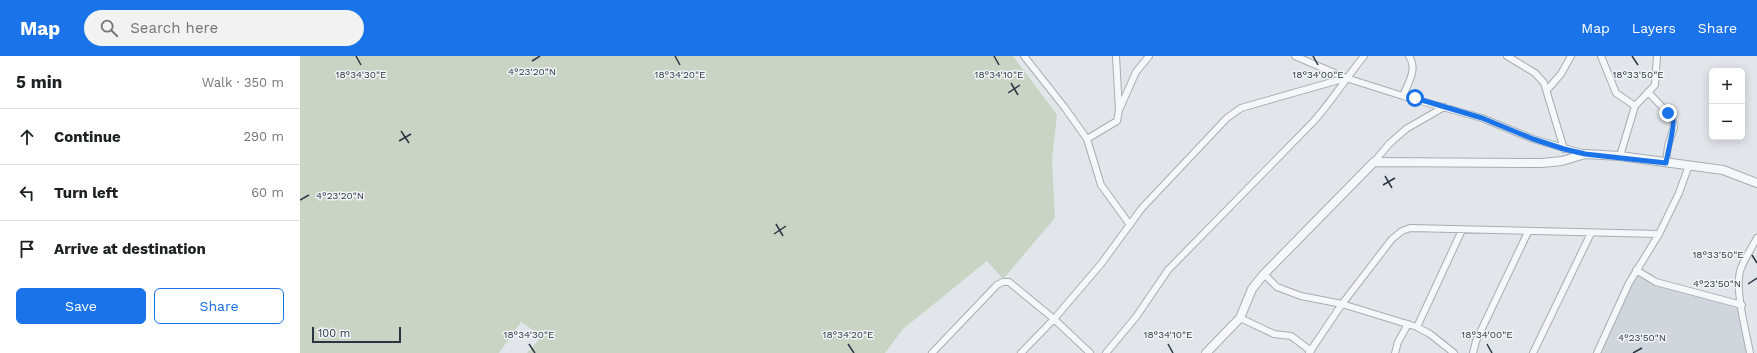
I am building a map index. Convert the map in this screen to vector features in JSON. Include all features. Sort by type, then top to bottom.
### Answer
[{"type":"street","points":[[1024,56],[1065,108],[1087,139],[1101,185],[1130,225]]},
{"type":"street","points":[[1087,139],[1117,121],[1119,110],[1116,56]]},
{"type":"street","points":[[1119,110],[1136,72],[1149,56]]},
{"type":"street","points":[[1295,56],[1346,78],[1482,118],[1533,139],[1564,149],[1585,154],[1620,156],[1723,170],[1757,183]]},
{"type":"street","points":[[1106,353],[1136,317],[1168,270],[1330,104],[1346,78],[1364,56]]},
{"type":"street","points":[[1403,96],[1413,71],[1413,64],[1409,56]]},
{"type":"street","points":[[1507,56],[1535,73],[1544,83],[1564,149]]},
{"type":"street","points":[[1546,90],[1561,74],[1570,56]]},
{"type":"street","points":[[1601,56],[1616,93],[1620,98],[1635,106]]},
{"type":"street","points":[[1620,156],[1635,106],[1655,85],[1657,56]]},
{"type":"street","points":[[1021,353],[1054,319],[1101,264],[1142,208],[1234,112],[1241,108],[1346,78]]},
{"type":"street","points":[[1648,92],[1668,113],[1673,121],[1674,127],[1668,146],[1666,163]]},
{"type":"street","points":[[1206,353],[1240,318],[1252,289],[1264,274],[1374,162],[1389,144],[1406,129],[1444,107]]},
{"type":"street","points":[[1374,162],[1542,163],[1562,161],[1585,154]]},
{"type":"street","points":[[1597,353],[1629,283],[1659,234],[1679,194],[1690,165]]},
{"type":"street","points":[[1240,318],[1274,334],[1292,336],[1310,352],[1342,304],[1392,239],[1402,231],[1410,228],[1659,234]]},
{"type":"street","points":[[1417,327],[1462,230]]},
{"type":"street","points":[[1473,353],[1476,341],[1528,232]]},
{"type":"street","points":[[1533,353],[1591,233]]},
{"type":"street","points":[[1750,353],[1739,283],[1740,271],[1745,258],[1757,238]]},
{"type":"street","points":[[1636,270],[1656,282],[1742,305]]},
{"type":"street","points":[[1264,274],[1277,287],[1301,296],[1342,304],[1417,327],[1430,334],[1454,353]]},
{"type":"street","points":[[932,353],[997,285],[1003,282],[1009,282],[1054,319],[1090,353]]},
{"type":"street","points":[[1395,353],[1398,342],[1408,324]]},
{"type":"shaded area","points":[[1631,271],[1660,285],[1743,310],[1750,353],[1597,353],[1595,349]]},
{"type":"green space","points":[[300,56],[1013,56],[1057,115],[1052,160],[1055,218],[1003,279],[987,261],[903,329],[885,353],[527,353],[542,336],[521,322],[499,353],[300,353]]},
{"type":"route","points":[[1415,98],[1462,111],[1533,139],[1564,149],[1585,154],[1620,156],[1666,163],[1668,146],[1674,127],[1673,121],[1668,113]]}]
